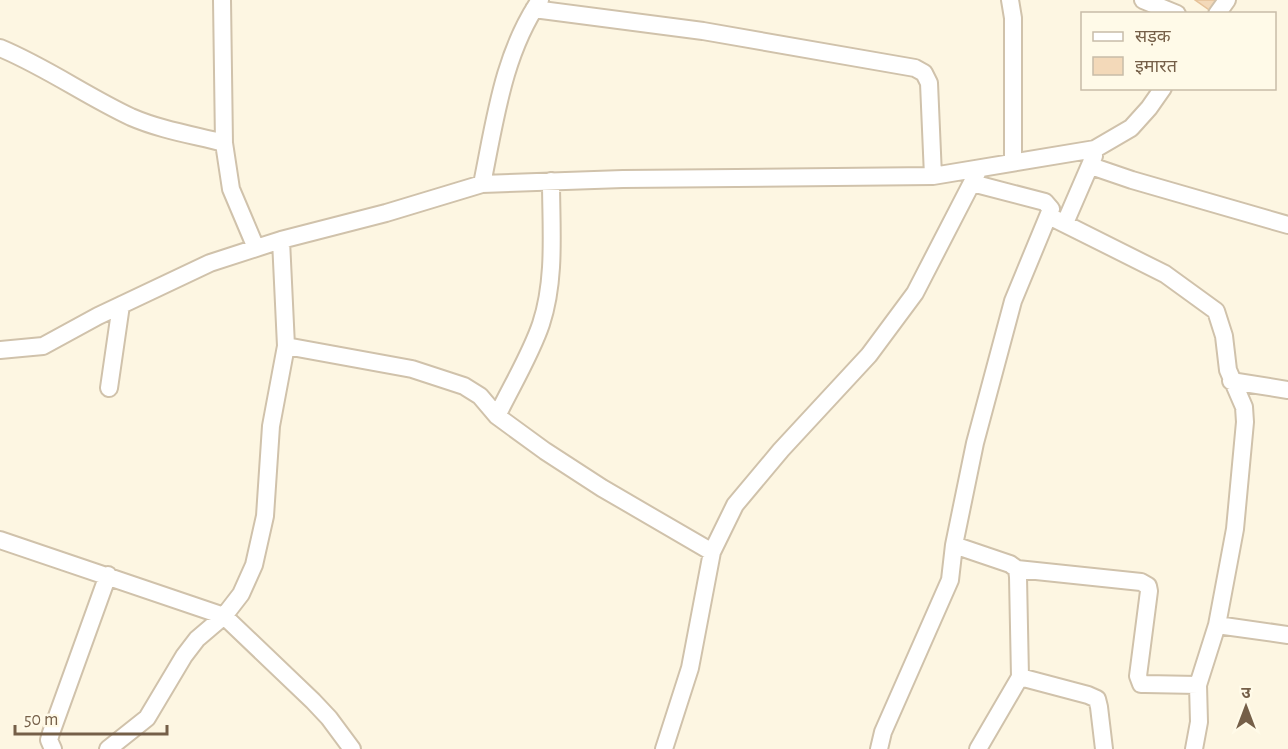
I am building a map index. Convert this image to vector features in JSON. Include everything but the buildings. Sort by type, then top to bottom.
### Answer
[{"type":"street","points":[[222,0],[224,143],[231,189],[256,248]]},
{"type":"street","points":[[1010,0],[1013,18],[1013,161]]},
{"type":"street","points":[[1143,0],[1172,12]]},
{"type":"street","points":[[482,184],[502,86],[515,45],[537,4],[915,68],[924,73],[929,83],[933,176]]},
{"type":"street","points":[[0,48],[130,116],[155,126],[224,143]]},
{"type":"street","points":[[664,749],[690,668],[712,552],[735,506],[781,450],[869,356],[915,293],[975,176],[1013,161],[1095,149],[1131,128],[1162,90]]},
{"type":"street","points":[[1065,223],[1091,166],[1095,149]]},
{"type":"street","points":[[1091,166],[1288,225]]},
{"type":"street","points":[[0,350],[42,346],[210,263],[281,240],[386,213],[482,184],[551,181],[975,176],[1045,202],[1051,208],[1049,216],[1013,301],[975,443],[954,544],[950,580],[883,732],[879,749]]},
{"type":"street","points":[[497,416],[541,325],[546,307],[551,258],[551,181]]},
{"type":"street","points":[[1049,216],[1165,274],[1216,311],[1224,336],[1231,381],[1244,407],[1245,422],[1235,529],[1217,625],[1198,685],[1199,722],[1194,749]]},
{"type":"street","points":[[108,749],[147,718],[184,656],[197,639],[224,616],[249,581],[265,516],[271,426],[285,346],[281,240]]},
{"type":"street","points":[[109,388],[121,305]]},
{"type":"street","points":[[285,346],[412,369],[464,387],[480,396],[497,416],[545,451],[602,488],[712,552]]},
{"type":"street","points":[[1231,381],[1288,390]]},
{"type":"street","points":[[0,540],[224,616],[313,700],[352,749]]},
{"type":"street","points":[[954,544],[1010,564],[1017,569],[1141,582],[1148,586],[1138,676],[1140,684],[1198,685]]},
{"type":"street","points":[[978,749],[1020,677],[1017,569]]},
{"type":"street","points":[[53,749],[49,740],[51,733],[108,575]]},
{"type":"street","points":[[1217,625],[1288,635]]},
{"type":"street","points":[[1020,677],[1097,699],[1104,749]]}]
